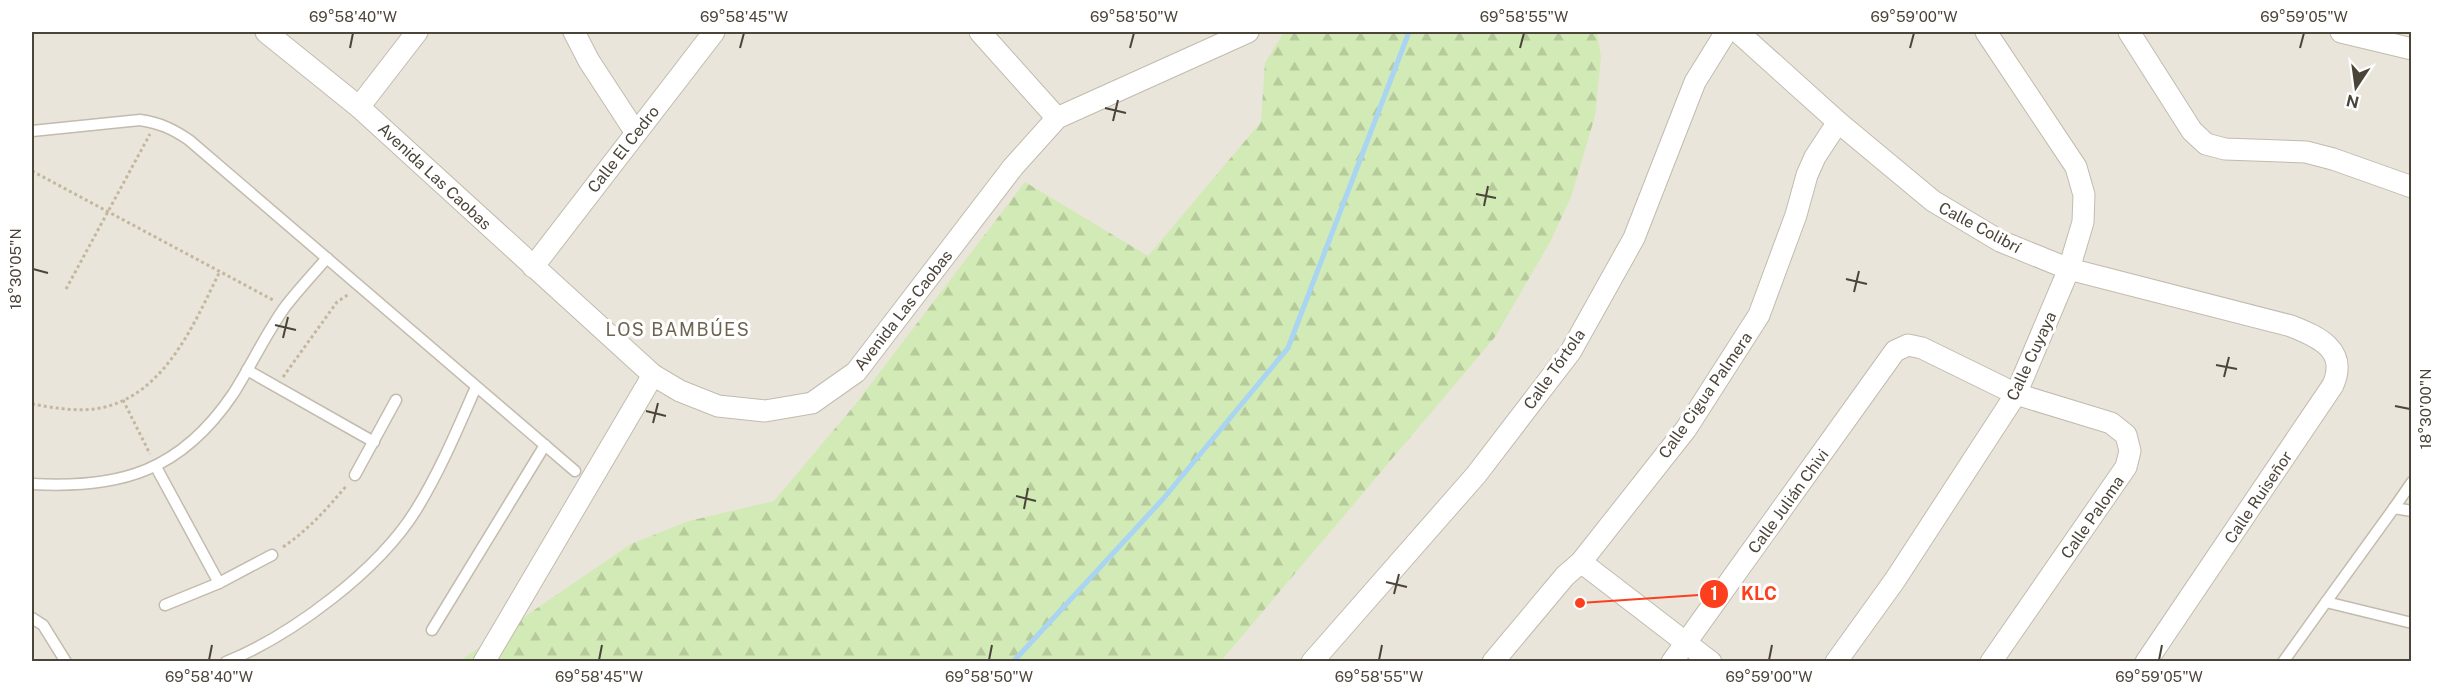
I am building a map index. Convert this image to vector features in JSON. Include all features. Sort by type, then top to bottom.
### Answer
[{"type":"street","name":"Avenida Las Caobas","points":[[266,32],[359,107],[653,375],[680,391],[718,406],[765,411],[812,403],[856,372],[1013,167],[1057,118],[1248,32]]},
{"type":"street","points":[[359,107],[417,32]]},
{"type":"street","points":[[574,32],[589,61],[636,133]]},
{"type":"street","name":"Calle El Cedro","points":[[533,267],[714,32]]},
{"type":"street","points":[[980,32],[1057,118]]},
{"type":"street","name":"Calle Tórtola","points":[[1312,662],[1476,475],[1571,351],[1634,238],[1695,82],[1726,32]]},
{"type":"street","name":"Calle Colibrí","points":[[1738,32],[1838,122],[1933,201],[2000,241],[2069,269],[2291,326],[2310,333]]},
{"type":"street","name":"Calle Cuyaya","points":[[1836,662],[1895,580],[2016,393],[2069,269],[2083,222],[2084,195],[2076,166],[1986,32]]},
{"type":"street","points":[[2129,32],[2192,131],[2206,144],[2226,149],[2306,152],[2333,159],[2412,187]]},
{"type":"street","points":[[2341,32],[2412,49]]},
{"type":"street","name":"Calle Cigua Palmera","points":[[1492,662],[1565,576],[1581,562],[1686,429],[1759,315],[1796,215],[1807,175],[1815,157],[1838,122]]},
{"type":"street","name":"Calle Ruiseñor","points":[[2146,662],[2333,385],[2337,375],[2334,353],[2330,346],[2310,333]]},
{"type":"street","name":"Calle Paloma","points":[[1908,345],[1922,348],[2016,393],[2111,423],[2126,435],[2130,451],[2126,467],[1991,662]]},
{"type":"street","name":"Calle Julián Chivi","points":[[1672,662],[1895,351],[1908,345]]},
{"type":"street","points":[[484,662],[653,375]]},
{"type":"street","points":[[1581,562],[1712,662]]},
{"type":"lane","points":[[32,131],[120,122],[157,122],[172,128],[189,140],[575,471]]},
{"type":"lane","points":[[32,484],[71,486],[107,482],[156,466],[192,443],[213,422],[286,307],[327,258]]},
{"type":"lane","points":[[247,370],[374,442]]},
{"type":"lane","points":[[226,662],[310,616],[371,565],[415,511],[448,452],[476,387]]},
{"type":"lane","points":[[356,475],[396,400]]},
{"type":"lane","points":[[432,630],[544,445]]},
{"type":"lane","points":[[156,466],[219,583]]},
{"type":"lane","points":[[2283,662],[2412,482]]},
{"type":"lane","points":[[2394,507],[2412,512]]},
{"type":"lane","points":[[165,606],[219,583],[272,555]]},
{"type":"lane","points":[[2326,603],[2412,624]]},
{"type":"lane","points":[[32,618],[43,625],[66,662]]},
{"type":"path","points":[[66,289],[157,122]]},
{"type":"path","points":[[32,171],[286,307]]},
{"type":"path","points":[[32,404],[81,410],[104,407],[140,390],[168,362],[185,340],[220,272]]},
{"type":"path","points":[[277,386],[337,302],[349,294],[355,296]]},
{"type":"path","points":[[123,400],[156,466]]},
{"type":"path","points":[[272,555],[301,534],[322,514],[356,475]]},
{"type":"shaded area","points":[[32,32],[2411,32],[2411,661],[32,661]]},
{"type":"green space","points":[[1284,32],[1597,32],[1601,57],[1595,116],[1571,197],[1550,242],[1495,337],[1221,661],[458,662],[631,544],[689,521],[774,501],[854,406],[1025,182],[1148,256],[1261,122],[1265,63]]},
{"type":"waterway","points":[[1013,662],[1163,499],[1288,348],[1409,32]]},
{"type":"place","name":"KLC","points":[[1580,603]]},
{"type":"district","name":"LOS BAMBÚES","points":[[678,330]]}]
